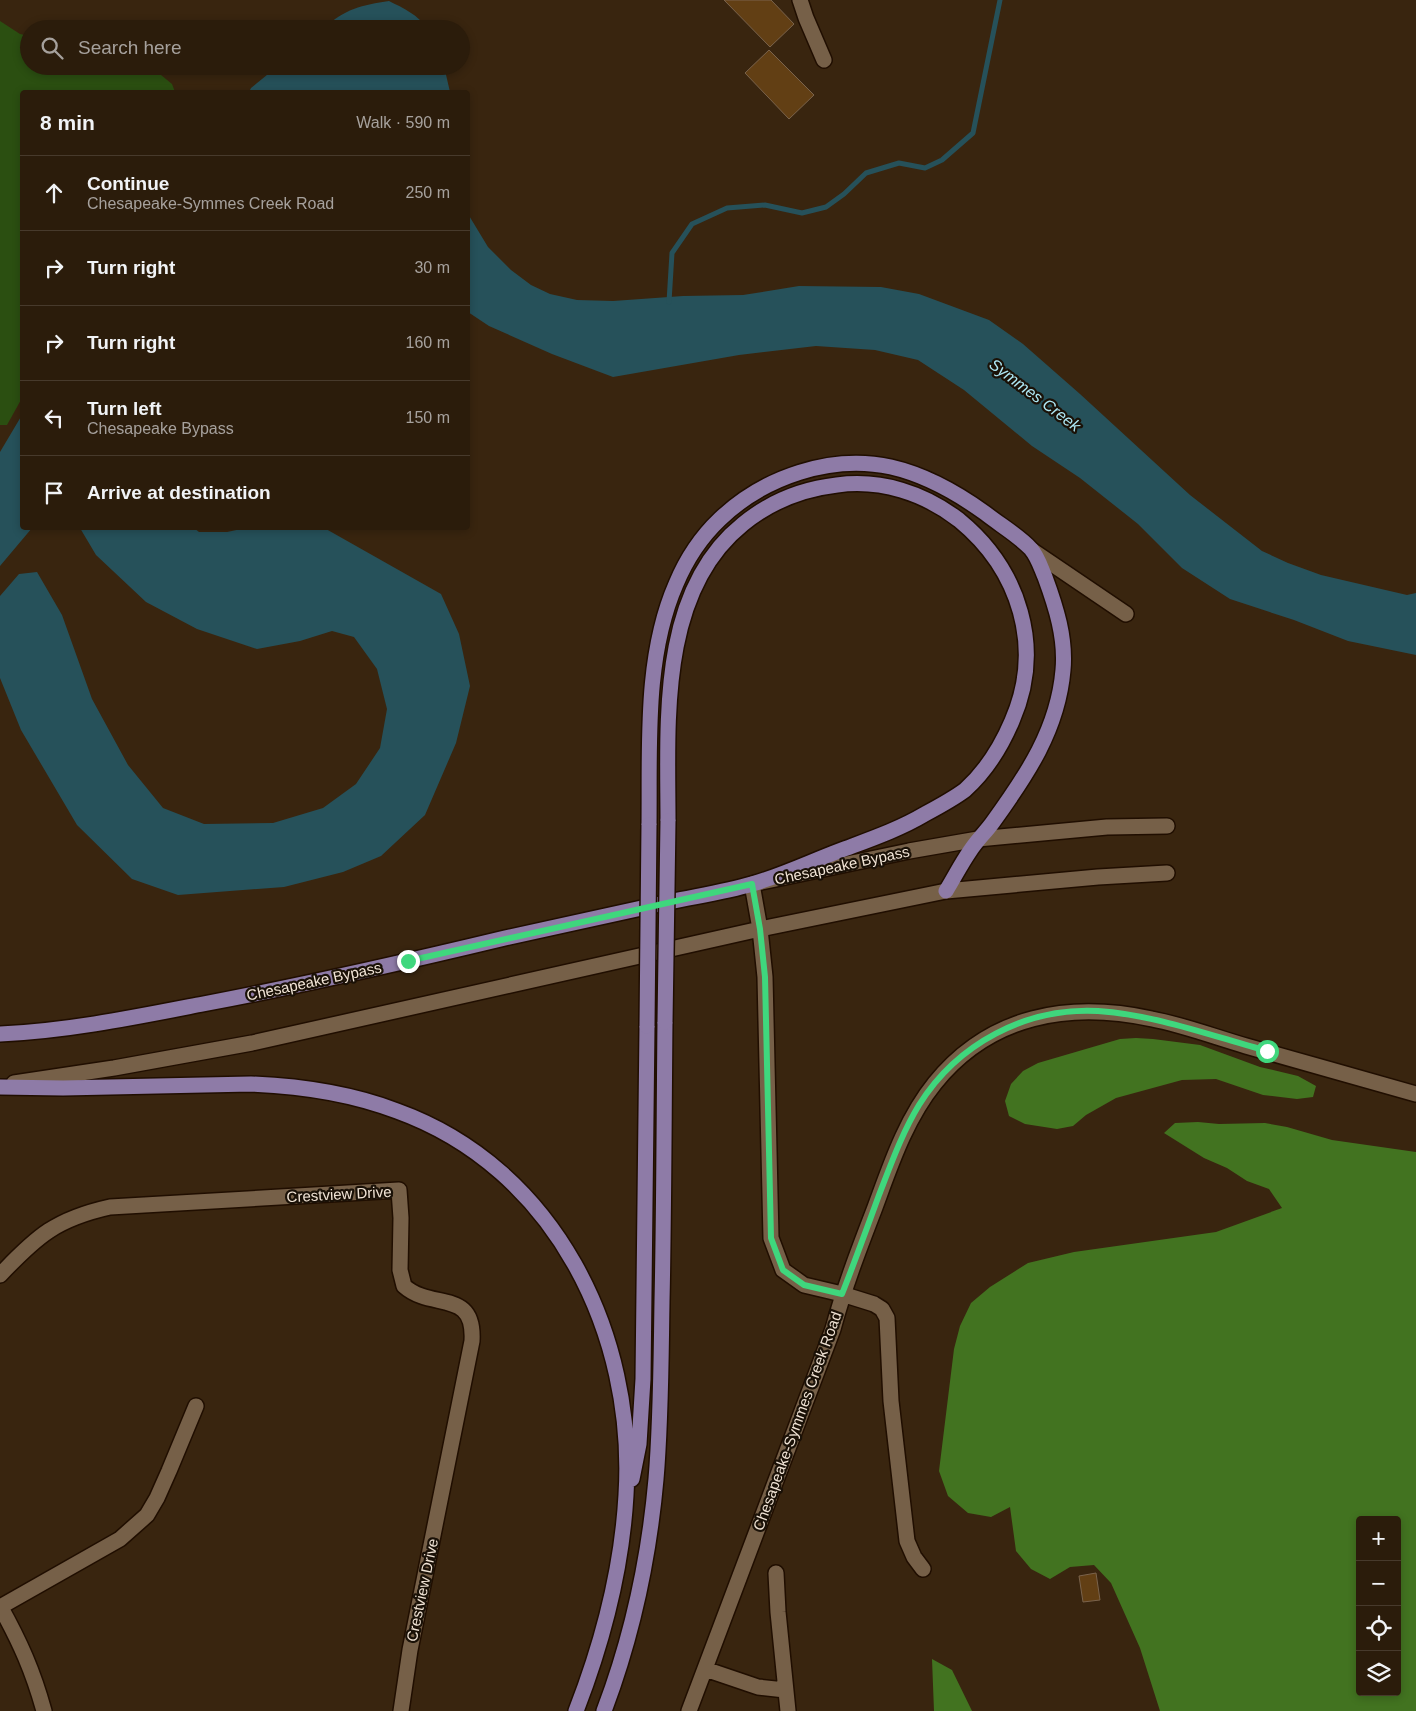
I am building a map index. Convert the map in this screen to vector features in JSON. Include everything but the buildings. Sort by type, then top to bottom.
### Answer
[{"type":"main road","points":[[626,1494],[636,1464],[639,1444],[643,1379],[651,717],[659,641],[666,611],[676,585],[693,551],[719,519],[739,503],[762,489],[809,469],[837,463],[889,466],[916,474],[945,486],[972,504],[1033,551],[1053,599],[1063,645],[1063,661],[1060,692],[1052,721],[1038,755],[992,823],[978,839],[946,892]]},
{"type":"main road","points":[[604,1711],[619,1668],[633,1616],[651,1522],[656,1479],[660,1426],[670,707],[677,646],[689,601],[707,564],[734,531],[755,514],[776,502],[819,487],[844,484],[873,484],[899,489],[928,499],[970,530],[988,549],[1004,571],[1016,597],[1023,625],[1027,655],[1024,685],[1017,711],[1005,738],[992,759],[964,790],[926,814],[888,832],[752,884]]},
{"type":"main road","name":"Chesapeake Bypass","points":[[0,1034],[77,1027],[243,997],[752,884]]},
{"type":"main road","points":[[0,1086],[63,1088],[251,1084],[281,1085],[344,1094],[399,1111],[433,1127],[477,1153],[504,1175],[545,1218],[564,1244],[591,1294],[603,1323],[617,1378],[625,1435],[626,1494],[622,1535],[603,1626],[588,1680],[576,1711]]},
{"type":"street","points":[[800,0],[824,60]]},
{"type":"street","points":[[1033,551],[1126,614]]},
{"type":"street","name":"Chesapeake Bypass","points":[[752,884],[909,850],[978,839],[1106,827],[1167,826]]},
{"type":"street","points":[[0,1086],[114,1068],[242,1044],[760,929],[946,892],[1098,876],[1167,873]]},
{"type":"street","points":[[752,884],[760,929],[765,977],[771,1238],[783,1270],[804,1285],[874,1304],[882,1309],[887,1318],[891,1401],[907,1541],[914,1557],[923,1569]]},
{"type":"street","name":"Chesapeake-Symmes Creek Road","points":[[689,1711],[826,1347],[842,1294],[895,1153],[919,1105],[935,1083],[959,1058],[996,1033],[1021,1022],[1046,1015],[1072,1011],[1099,1011],[1152,1018],[1416,1094]]},
{"type":"street","name":"Crestview Drive","points":[[0,1275],[22,1252],[57,1225],[74,1216],[110,1207],[399,1190],[401,1218],[400,1270],[404,1286],[419,1296],[461,1306],[471,1320],[473,1328],[471,1349],[410,1650],[401,1711]]},
{"type":"street","points":[[44,1711],[31,1667],[16,1634],[0,1606],[120,1539],[147,1515],[169,1471],[196,1406]]},
{"type":"street","points":[[776,1573],[788,1711]]},
{"type":"street","points":[[705,1669],[758,1687],[785,1690]]},
{"type":"green space","points":[[0,21],[20,34],[20,75],[161,75],[172,84],[174,90],[20,90],[20,402],[7,425],[0,425]]},
{"type":"green space","points":[[1136,1038],[1200,1045],[1260,1067],[1298,1076],[1316,1086],[1313,1097],[1297,1099],[1263,1095],[1216,1079],[1182,1080],[1116,1098],[1086,1115],[1073,1126],[1057,1129],[1025,1124],[1009,1116],[1005,1101],[1011,1084],[1023,1071],[1038,1063],[1120,1039]]},
{"type":"green space","points":[[1175,1123],[1265,1123],[1287,1127],[1332,1140],[1416,1152],[1416,1711],[1160,1711],[1140,1648],[1111,1583],[1094,1565],[1070,1567],[1050,1579],[1031,1569],[1016,1551],[1010,1507],[991,1517],[968,1513],[948,1496],[939,1471],[954,1349],[960,1326],[971,1303],[990,1287],[1028,1263],[1074,1252],[1216,1232],[1282,1208],[1269,1189],[1247,1181],[1227,1168],[1204,1158],[1164,1133]]},
{"type":"green space","points":[[932,1659],[952,1670],[972,1711],[934,1711]]},
{"type":"water","points":[[389,1],[405,9],[420,20],[334,20],[346,12],[371,4]]},
{"type":"water","points":[[267,75],[446,75],[450,90],[250,90]]},
{"type":"water","name":"Symmes Creek","points":[[470,217],[488,247],[511,270],[531,285],[550,294],[577,300],[613,301],[683,296],[743,295],[799,286],[881,287],[919,294],[989,320],[1023,344],[1190,495],[1262,551],[1321,575],[1407,595],[1416,593],[1416,655],[1348,641],[1294,620],[1230,599],[1182,568],[1138,524],[1080,478],[1032,446],[964,390],[918,360],[875,350],[816,346],[739,355],[613,377],[552,354],[489,326],[470,313]]},
{"type":"water","points":[[20,418],[20,530],[30,530],[0,566],[0,452]]},
{"type":"water","points":[[81,530],[196,530],[199,532],[227,532],[236,530],[328,530],[441,594],[459,634],[470,686],[456,743],[425,815],[381,856],[343,872],[284,887],[178,895],[132,879],[77,825],[21,730],[0,678],[0,596],[19,574],[37,572],[62,615],[92,699],[128,765],[163,808],[204,824],[273,823],[323,808],[356,784],[380,748],[387,709],[377,669],[354,637],[332,631],[300,641],[257,649],[197,629],[146,602],[96,555]]},
{"type":"waterway","points":[[669,302],[672,253],[692,224],[727,208],[765,205],[802,213],[826,207],[844,194],[866,173],[899,163],[925,168],[942,160],[973,133],[1000,0]]},
{"type":"route","points":[[408,961],[752,884],[760,929],[765,977],[771,1238],[783,1270],[804,1285],[842,1294],[895,1153],[919,1105],[952,1064],[973,1047],[996,1033],[1021,1022],[1046,1015],[1072,1011],[1099,1011],[1152,1018],[1267,1051]]}]
